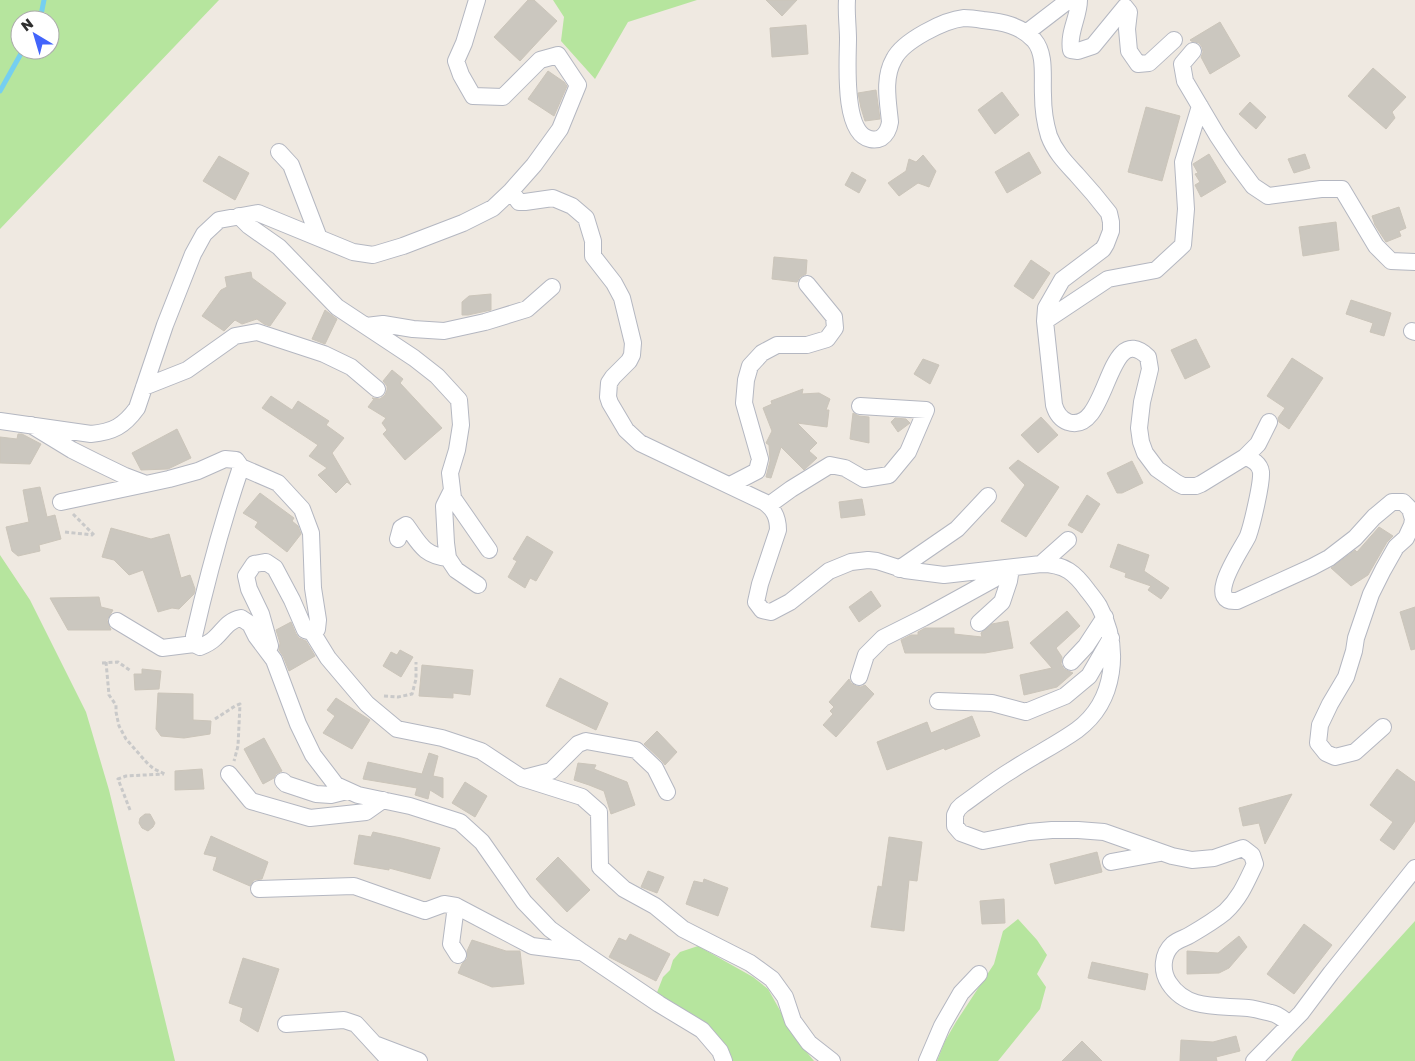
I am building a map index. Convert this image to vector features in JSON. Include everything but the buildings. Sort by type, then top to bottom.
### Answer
[{"type":"street","points":[[0,421],[91,434],[105,433],[120,427],[130,419],[137,408],[165,325],[194,254],[204,234],[219,220],[258,213],[353,252],[373,255],[403,246],[463,223],[494,208],[534,165],[560,128],[578,85],[558,55],[540,60],[503,97],[473,96],[461,75],[456,61],[464,43],[477,0]]},
{"type":"street","points":[[847,0],[847,80],[852,116],[860,133],[867,139],[878,140],[882,138],[889,128],[887,81],[888,72],[895,57],[912,40],[938,26],[964,18],[1009,24],[1026,33],[1040,47],[1043,74],[1043,109],[1049,137],[1060,158],[1109,213],[1111,222],[1109,238],[1103,249],[1062,280],[1046,308],[1045,321],[1054,405],[1060,417],[1064,421],[1077,424],[1092,413],[1099,402],[1119,356],[1128,350],[1139,350],[1148,357],[1150,369],[1140,414],[1141,442],[1145,453],[1157,469],[1177,483],[1183,486],[1196,486],[1245,457],[1258,444],[1269,422]]},
{"type":"street","points":[[1026,33],[1069,0]]},
{"type":"street","points":[[1080,0],[1069,41],[1070,50],[1078,51],[1093,46],[1125,7],[1129,12],[1127,29],[1129,51],[1138,64],[1149,63],[1174,40]]},
{"type":"street","points":[[1193,51],[1182,64],[1184,81],[1232,159],[1253,186],[1268,196],[1321,189],[1342,189],[1376,246],[1391,261],[1415,262]]},
{"type":"street","points":[[1045,321],[1108,279],[1156,270],[1184,245],[1186,209],[1183,162],[1200,106]]},
{"type":"street","points":[[279,152],[291,165],[319,238]]},
{"type":"street","points":[[511,191],[519,202],[553,198],[572,206],[586,218],[592,242],[593,256],[618,290],[625,306],[633,343],[632,356],[612,377],[608,390],[610,403],[626,430],[640,443],[769,505],[776,515],[778,530],[756,602],[762,610],[771,612],[790,602],[839,565],[868,560],[919,573],[944,575],[1041,564],[1059,566],[1075,575],[1098,604],[1105,617],[1111,638],[1113,656],[1107,690],[1095,711],[1077,729],[1010,771],[962,805],[955,815],[955,826],[961,833],[982,841],[1029,832],[1052,830],[1104,832],[1182,859],[1201,860],[1214,858],[1244,848],[1252,855],[1255,864],[1243,892],[1214,921],[1174,944],[1169,949],[1164,961],[1166,978],[1171,986],[1184,998],[1200,1005],[1249,1008],[1273,1013],[1290,1024]]},
{"type":"street","points":[[238,216],[249,226],[279,246],[337,307],[414,358],[437,376],[459,400],[461,426],[457,450],[450,473],[453,498],[489,550]]},
{"type":"street","points":[[730,486],[757,471],[760,459],[744,403],[746,380],[750,366],[762,353],[777,345],[807,345],[814,343],[827,338],[835,328],[834,317],[807,284]]},
{"type":"street","points":[[366,326],[383,324],[413,329],[444,331],[477,324],[528,309],[552,287]]},
{"type":"street","points":[[144,387],[187,370],[236,336],[257,332],[324,354],[342,362],[351,367],[377,389]]},
{"type":"street","points":[[769,505],[830,465],[845,468],[864,479],[889,475],[908,452],[926,410],[860,406]]},
{"type":"street","points":[[30,425],[72,450],[124,476],[146,484]]},
{"type":"street","points":[[1245,457],[1256,463],[1261,472],[1248,536],[1228,571],[1223,588],[1224,595],[1233,602],[1237,602],[1329,558],[1355,538],[1374,517],[1392,502],[1403,502],[1410,509],[1413,519],[1410,532],[1396,547],[1371,594],[1360,623],[1351,664],[1320,725],[1318,743],[1326,753],[1335,757],[1355,752],[1383,727]]},
{"type":"street","points":[[61,502],[169,479],[198,471],[225,459],[236,460],[241,467],[278,483],[302,509],[311,533],[313,588],[318,620],[318,629],[312,632]]},
{"type":"street","points":[[194,644],[194,636],[205,588],[241,467]]},
{"type":"street","points":[[452,490],[444,506],[448,558],[456,570],[478,585]]},
{"type":"street","points":[[899,569],[957,529],[988,496]]},
{"type":"street","points":[[398,538],[400,528],[406,525],[429,554],[448,558]]},
{"type":"street","points":[[1041,564],[1068,540]]},
{"type":"street","points":[[724,1061],[720,1051],[702,1030],[659,1004],[550,929],[524,902],[482,842],[460,822],[410,806],[347,791],[336,786],[313,755],[298,724],[274,660],[261,614],[249,590],[246,576],[254,564],[266,562],[275,568],[305,630],[312,632],[328,658],[366,704],[398,729],[442,738],[481,750],[522,778],[582,797],[599,812],[600,867],[624,889],[655,906],[683,929],[750,964],[772,979],[785,997],[794,1021],[809,1043],[832,1061]]},
{"type":"street","points":[[979,622],[1002,602],[1009,582],[1005,569]]},
{"type":"street","points":[[859,677],[866,655],[883,638],[994,579],[1005,569]]},
{"type":"street","points":[[1071,662],[1086,646],[1105,617]]},
{"type":"street","points":[[118,621],[162,648],[194,644],[200,647],[214,639],[224,626],[235,619],[241,618],[250,624],[256,636],[274,660]]},
{"type":"street","points":[[938,701],[992,703],[1026,712],[1066,696],[1089,676],[1111,638]]},
{"type":"street","points":[[522,778],[551,772],[578,744],[586,741],[636,750],[655,768],[667,792]]},
{"type":"street","points":[[228,774],[250,801],[310,818],[366,812],[382,800]]},
{"type":"street","points":[[282,781],[316,794],[331,795],[347,791]]},
{"type":"street","points":[[1111,862],[1162,853]]},
{"type":"street","points":[[1254,1061],[1301,1013],[1415,868]]},
{"type":"street","points":[[259,890],[354,886],[425,911],[444,904],[456,906],[532,946],[582,952]]},
{"type":"street","points":[[456,906],[450,944],[458,955]]},
{"type":"street","points":[[927,1061],[942,1026],[961,993],[978,974]]},
{"type":"street","points":[[286,1024],[344,1020],[356,1024],[390,1061]]},
{"type":"street","points":[[372,1043],[419,1061]]},
{"type":"path","points":[[61,502],[94,535],[65,532]]},
{"type":"path","points":[[130,810],[118,778],[165,774],[148,764],[126,738],[120,726],[116,705],[109,695],[104,662],[118,662],[131,671]]},
{"type":"path","points":[[377,694],[385,697],[412,694],[416,679],[416,662]]},
{"type":"path","points":[[215,719],[240,704],[238,746],[232,768],[228,774]]},
{"type":"green space","points":[[0,0],[219,0],[0,229]]},
{"type":"green space","points":[[553,0],[697,0],[628,22],[595,79],[561,41],[564,17]]},
{"type":"green space","points":[[0,555],[30,600],[86,712],[109,790],[175,1061],[0,1061]]},
{"type":"green space","points":[[1018,919],[1037,940],[1047,955],[1037,974],[1046,987],[1040,1009],[998,1061],[937,1061],[945,1041],[956,1022],[994,964],[1003,931]]},
{"type":"green space","points":[[1415,921],[1415,1061],[1291,1061],[1296,1052]]},
{"type":"green space","points":[[698,946],[753,977],[768,989],[796,1039],[814,1061],[732,1061],[731,1055],[721,1042],[656,995],[663,977],[670,970],[673,960],[680,952]]},
{"type":"waterway","points":[[42,10],[44,0]]},
{"type":"waterway","points":[[0,91],[17,60]]}]
